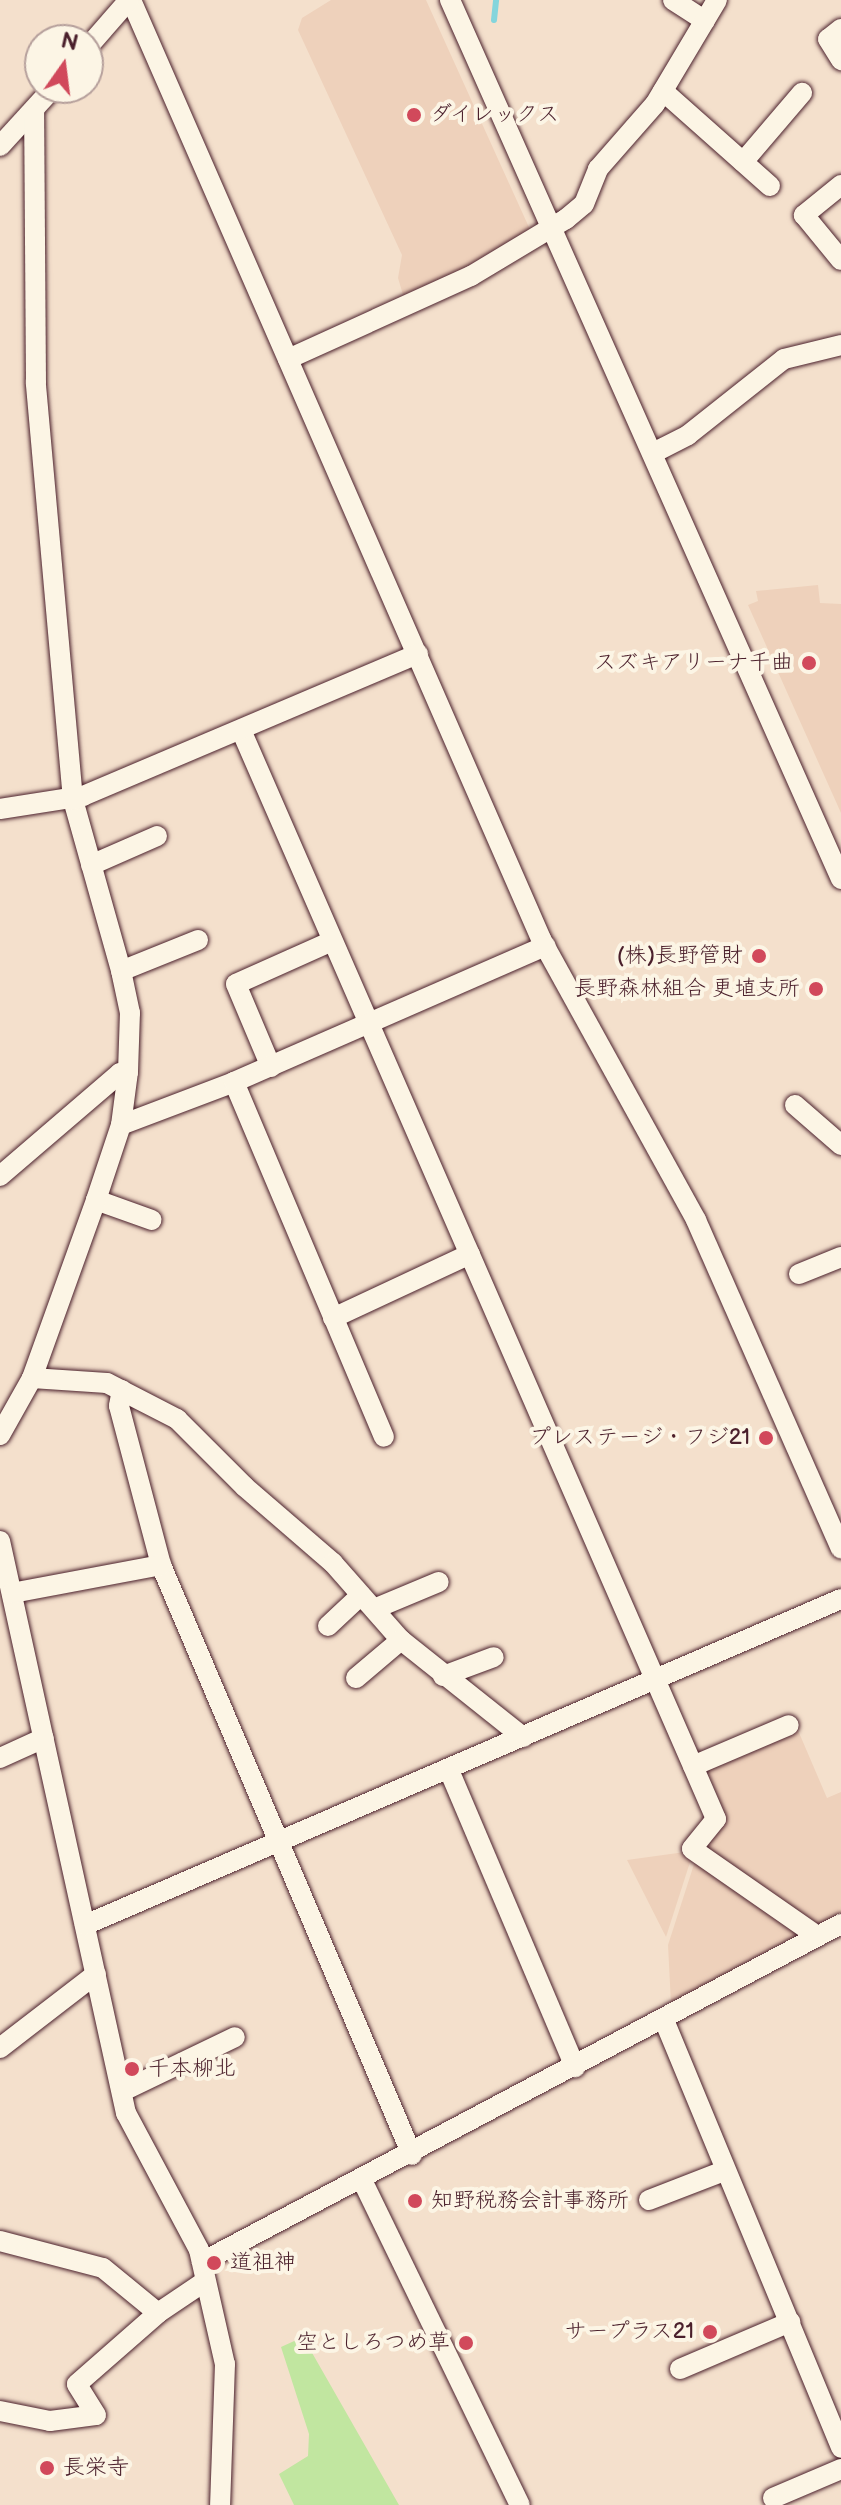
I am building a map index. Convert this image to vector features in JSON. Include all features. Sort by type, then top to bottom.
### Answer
[{"type":"street","points":[[450,0],[841,879]]},
{"type":"street","points":[[673,0],[705,21]]},
{"type":"street","points":[[288,359],[471,276],[552,229],[584,204],[609,157],[663,91],[717,0]]},
{"type":"street","points":[[104,28],[125,2],[288,359],[546,946],[696,1220],[841,1548]]},
{"type":"street","points":[[841,29],[828,39],[841,60]]},
{"type":"street","points":[[663,91],[770,186]]},
{"type":"street","points":[[743,162],[802,93]]},
{"type":"street","points":[[0,146],[40,104]]},
{"type":"street","points":[[0,1435],[32,1378],[121,1125],[128,1072],[130,1013],[73,800],[36,383],[34,111]]},
{"type":"street","points":[[838,252],[804,215],[841,185]]},
{"type":"street","points":[[653,453],[688,435],[784,359],[841,345]]},
{"type":"street","points":[[0,809],[73,800],[418,654]]},
{"type":"street","points":[[241,730],[716,1819],[692,1849],[817,1936]]},
{"type":"street","points":[[91,865],[157,836]]},
{"type":"street","points":[[121,971],[198,940]]},
{"type":"street","points":[[271,1067],[236,984],[332,941]]},
{"type":"street","points":[[121,1125],[271,1067],[546,946]]},
{"type":"street","points":[[0,1176],[120,1073],[128,1072]]},
{"type":"street","points":[[234,1082],[384,1437]]},
{"type":"street","points":[[795,1105],[841,1145]]},
{"type":"street","points":[[96,1200],[152,1220]]},
{"type":"street","points":[[333,1318],[470,1254]]},
{"type":"street","points":[[799,1274],[841,1257]]},
{"type":"street","points":[[32,1378],[107,1383],[199,1436],[245,1487],[333,1563],[401,1640],[523,1737]]},
{"type":"street","points":[[122,1390],[119,1406],[161,1565],[412,2155]]},
{"type":"street","points":[[0,1541],[126,2113],[203,2272],[228,2395],[220,2505]]},
{"type":"street","points":[[12,1593],[161,1565]]},
{"type":"street","points":[[328,1626],[368,1602],[439,1582]]},
{"type":"street","points":[[85,1925],[281,1844],[841,1599]]},
{"type":"street","points":[[356,1678],[401,1640]]},
{"type":"street","points":[[443,1676],[494,1657]]},
{"type":"street","points":[[693,1766],[789,1725]]},
{"type":"street","points":[[0,1758],[44,1738]]},
{"type":"street","points":[[449,1770],[575,2067]]},
{"type":"street","points":[[0,2411],[50,2421],[96,2415],[77,2384],[203,2272],[362,2180],[841,1924]]},
{"type":"street","points":[[0,2048],[96,1974]]},
{"type":"street","points":[[664,2020],[841,2448]]},
{"type":"street","points":[[123,2091],[235,2037]]},
{"type":"street","points":[[649,2200],[724,2171]]},
{"type":"street","points":[[362,2180],[520,2505]]},
{"type":"street","points":[[0,2241],[103,2268],[158,2313]]},
{"type":"street","points":[[680,2369],[790,2322]]},
{"type":"street","points":[[773,2498],[841,2469]]},
{"type":"shaded area","points":[[331,0],[426,0],[532,234],[404,298],[398,278],[402,255],[298,30],[302,18]]},
{"type":"shaded area","points":[[818,585],[820,603],[841,604],[841,813],[748,605],[758,601],[756,591]]},
{"type":"shaded area","points":[[797,1728],[827,1798],[841,1792],[841,1914],[817,1925],[705,1849],[727,1820],[705,1765]]},
{"type":"shaded area","points":[[685,1852],[692,1856],[666,1937],[627,1860]]},
{"type":"shaded area","points":[[696,1858],[803,1932],[671,2004],[668,1945]]},
{"type":"green space","points":[[303,2337],[399,2505],[294,2505],[279,2474],[308,2456],[309,2434],[281,2347]]},
{"type":"waterway","points":[[494,20],[496,0]]},
{"type":"place","name":"ダイレックス","points":[[414,115]]},
{"type":"place","name":"スズキアリーナ千曲","points":[[809,663]]},
{"type":"place","name":"(株)長野管財","points":[[759,956]]},
{"type":"place","name":"長野森林組合 更埴支所","points":[[816,989]]},
{"type":"place","name":"プレステージ・フジ21","points":[[766,1438]]},
{"type":"place","name":"千本柳北","points":[[132,2069]]},
{"type":"place","name":"知野税務会計事務所","points":[[415,2201]]},
{"type":"place","name":"道祖神","points":[[214,2263]]},
{"type":"place","name":"サープラス21","points":[[710,2332]]},
{"type":"place","name":"空としろつめ草","points":[[466,2343]]},
{"type":"place","name":"長栄寺","points":[[47,2468]]}]
